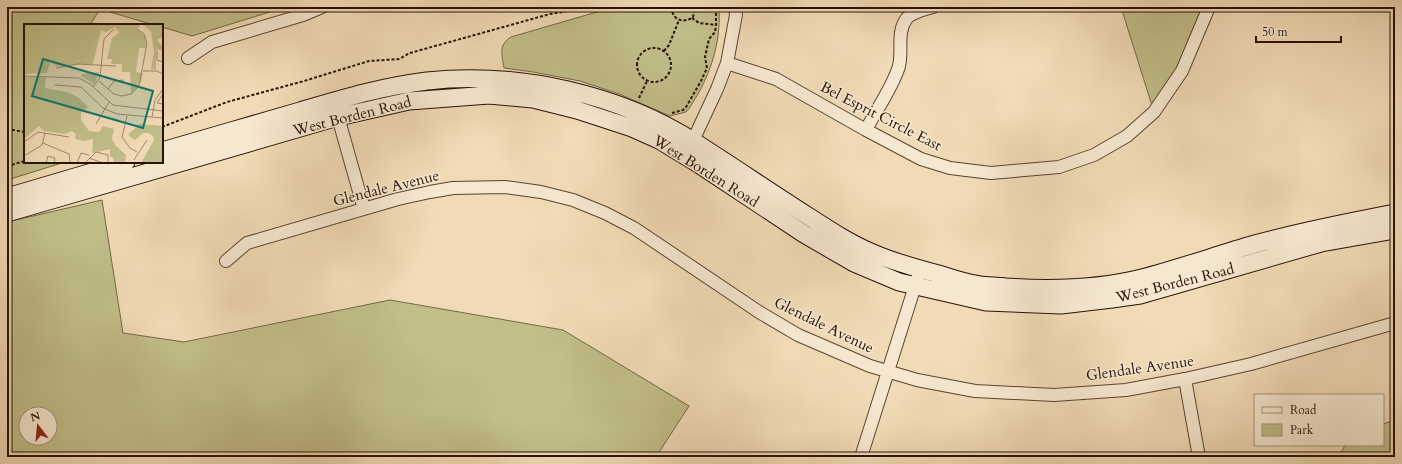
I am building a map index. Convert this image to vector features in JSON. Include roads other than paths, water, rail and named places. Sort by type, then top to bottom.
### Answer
[{"type":"main road","name":"West Borden Road","points":[[7,214],[336,109],[380,89],[429,81],[465,79],[505,80],[540,85],[583,94],[639,113],[693,141],[756,183],[850,242],[873,253],[920,270],[978,285],[1032,289],[1060,289],[1104,285],[1138,279],[1293,234],[1335,224],[1395,213]]},
{"type":"main road","name":"West Borden Road","points":[[163,151],[336,109],[409,101],[489,95],[533,99],[577,110],[632,128],[659,140],[804,234],[854,263],[914,287],[986,302],[1061,305],[1112,299],[1140,294],[1321,243],[1395,230]]},
{"type":"main road","points":[[7,197],[123,163]]},
{"type":"street","points":[[188,58],[212,42],[303,15],[322,7]]},
{"type":"street","points":[[685,156],[717,89],[727,63],[736,15],[735,7]]},
{"type":"street","points":[[866,130],[888,90],[899,66],[900,33],[908,17],[922,10],[933,7]]},
{"type":"street","name":"Bel Esprit Circle East","points":[[727,63],[776,78],[866,130],[921,159],[950,168],[991,173],[1059,167],[1094,155],[1126,136],[1154,112],[1182,71],[1209,7]]},
{"type":"street","points":[[336,109],[364,209]]},
{"type":"street","name":"Glendale Avenue","points":[[226,261],[247,243],[364,209],[430,192],[453,188],[476,187],[505,187],[541,192],[573,200],[605,213],[634,228],[759,312],[798,335],[870,366],[888,372],[918,380],[975,391],[1054,395],[1126,390],[1185,379],[1251,364],[1395,323]]},
{"type":"street","points":[[861,457],[920,270]]},
{"type":"street","points":[[1185,379],[1199,457]]}]
